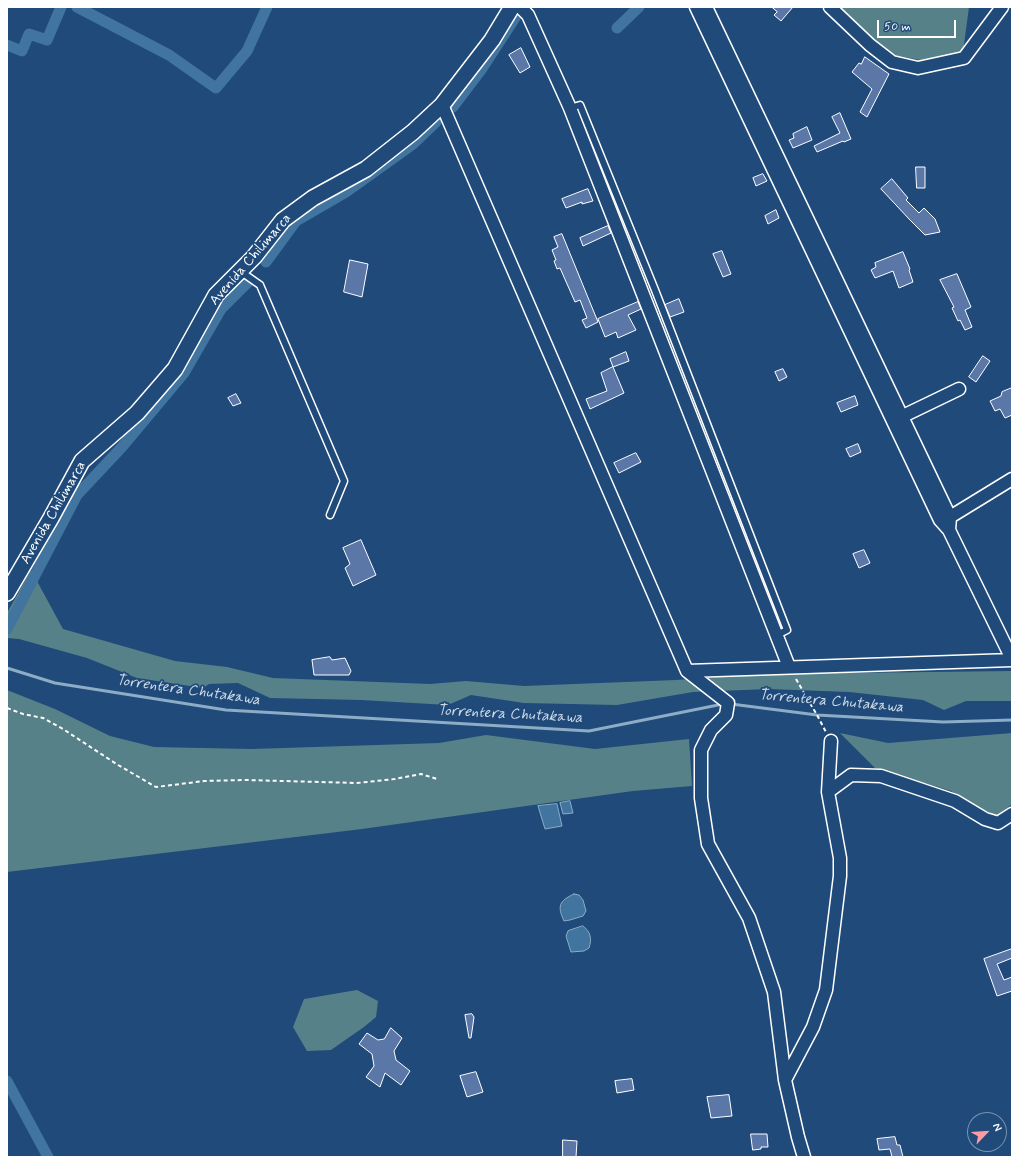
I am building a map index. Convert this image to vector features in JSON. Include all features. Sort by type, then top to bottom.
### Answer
[{"type":"street","name":"Avenida Chilimarca","points":[[7,594],[82,461],[137,413],[175,370],[216,296],[254,257],[283,220],[313,198],[366,169],[413,132],[442,105],[492,40],[512,7]]},
{"type":"street","points":[[520,7],[528,15],[570,108],[789,667]]},
{"type":"street","points":[[696,7],[940,520],[950,523]]},
{"type":"street","points":[[687,671],[1012,659],[903,416],[706,7]]},
{"type":"street","points":[[830,7],[870,45],[892,62],[918,68],[964,58],[1002,7]]},
{"type":"street","points":[[442,105],[687,671],[728,703],[726,715],[711,730],[701,750],[701,798],[708,844],[749,918],[774,992],[785,1080],[804,1157]]},
{"type":"street","points":[[903,416],[959,389]]},
{"type":"street","points":[[950,523],[1012,480]]},
{"type":"street","points":[[785,1080],[813,1027],[826,990],[840,876],[840,858],[828,792],[831,741]]},
{"type":"street","points":[[828,792],[850,775],[880,776],[955,801],[985,819],[998,824],[1012,814]]},
{"type":"lane","points":[[240,272],[260,285],[344,481],[330,515]]},
{"type":"path","points":[[789,667],[818,715],[831,741]]},
{"type":"path","points":[[7,708],[23,714],[43,718],[156,787],[204,781],[245,780],[357,782],[395,780],[422,774],[437,779]]},
{"type":"green space","points":[[839,7],[969,7],[963,52],[926,61],[893,55],[872,40]]},
{"type":"green space","points":[[31,570],[63,629],[175,661],[227,667],[273,678],[430,684],[466,681],[524,686],[676,680],[761,674],[1012,671],[1012,701],[966,701],[944,710],[923,700],[849,692],[769,689],[693,692],[617,705],[524,703],[471,695],[448,705],[361,700],[270,698],[238,683],[209,684],[203,688],[137,678],[87,658],[19,639],[7,638],[7,613]]},
{"type":"green space","points":[[7,690],[55,709],[110,736],[154,747],[252,749],[439,743],[486,735],[595,749],[689,739],[692,786],[633,791],[362,829],[7,872]]},
{"type":"green space","points":[[840,733],[888,743],[1012,733],[1012,804],[997,816],[973,805],[951,791],[875,768]]},
{"type":"green space","points":[[357,990],[378,1001],[376,1017],[331,1050],[307,1051],[293,1027],[304,999]]},
{"type":"water","points":[[570,801],[573,813],[563,814],[560,803]]},
{"type":"water","points":[[557,804],[562,826],[545,829],[538,806]]},
{"type":"water","points":[[574,894],[579,895],[583,900],[586,911],[583,916],[564,921],[560,911],[561,904],[565,899]]},
{"type":"water","points":[[583,926],[588,931],[590,936],[589,948],[584,951],[571,952],[566,936],[568,931]]},
{"type":"building","points":[[772,7],[793,7],[781,21],[774,15],[777,12]]},
{"type":"building","points":[[521,48],[530,67],[520,73],[509,55]]},
{"type":"building","points":[[865,57],[889,74],[867,117],[860,112],[872,89],[852,72],[859,63],[861,64]]},
{"type":"building","points":[[840,113],[851,139],[817,152],[814,146],[840,133],[832,117]]},
{"type":"building","points":[[807,127],[812,140],[793,148],[789,140],[794,138],[793,134]]},
{"type":"building","points":[[916,167],[925,167],[925,188],[917,188]]},
{"type":"building","points":[[763,174],[767,181],[756,186],[753,178]]},
{"type":"building","points":[[892,179],[908,198],[906,200],[919,213],[924,208],[935,219],[940,232],[925,235],[881,189]]},
{"type":"building","points":[[588,189],[593,201],[582,204],[582,202],[566,208],[562,199]]},
{"type":"building","points":[[776,210],[779,218],[768,224],[765,216]]},
{"type":"building","points":[[608,226],[611,233],[583,246],[580,238]]},
{"type":"building","points":[[562,234],[598,322],[586,328],[582,320],[587,318],[580,300],[575,302],[560,268],[557,269],[554,261],[556,260],[552,250],[558,247],[554,237]]},
{"type":"building","points":[[722,251],[731,274],[723,277],[713,254]]},
{"type":"building","points":[[903,252],[910,269],[913,282],[899,288],[893,271],[875,278],[871,270],[876,267],[875,263]]},
{"type":"building","points":[[350,260],[368,264],[362,297],[344,292]]},
{"type":"building","points":[[957,274],[971,307],[965,310],[972,327],[965,330],[960,320],[958,321],[952,308],[954,307],[940,280]]},
{"type":"building","points":[[679,299],[684,312],[670,317],[665,305]]},
{"type":"building","points":[[638,302],[641,309],[628,315],[636,330],[618,338],[616,332],[605,337],[598,319]]},
{"type":"building","points":[[626,352],[629,361],[613,367],[610,359]]},
{"type":"building","points":[[983,356],[990,361],[976,382],[969,377]]},
{"type":"building","points":[[613,367],[624,393],[590,409],[586,399],[607,391],[601,373]]},
{"type":"building","points":[[783,369],[787,377],[779,381],[775,372]]},
{"type":"building","points":[[1012,388],[1012,415],[1005,418],[1000,409],[995,411],[990,401],[1001,396],[1002,392]]},
{"type":"building","points":[[236,394],[241,403],[233,406],[228,398]]},
{"type":"building","points":[[855,396],[858,405],[841,412],[837,403]]},
{"type":"building","points":[[858,444],[861,452],[850,457],[846,449]]},
{"type":"building","points":[[636,453],[641,462],[619,473],[614,463]]},
{"type":"building","points":[[361,540],[376,575],[353,586],[345,568],[350,564],[343,548]]},
{"type":"building","points":[[864,550],[870,563],[859,568],[853,554]]},
{"type":"building","points":[[330,657],[332,660],[345,658],[351,671],[349,675],[314,675],[312,660]]},
{"type":"building","points":[[1012,949],[1012,958],[997,964],[1004,980],[1012,977],[1012,991],[997,996],[984,959]]},
{"type":"building","points":[[472,1014],[474,1017],[471,1038],[469,1038],[465,1015]]},
{"type":"building","points":[[391,1028],[402,1038],[394,1051],[396,1060],[410,1071],[401,1085],[385,1073],[380,1087],[366,1077],[374,1066],[372,1054],[359,1044],[367,1033],[378,1040],[384,1039]]},
{"type":"building","points":[[476,1072],[483,1092],[467,1097],[460,1076]]},
{"type":"building","points":[[632,1079],[634,1090],[617,1093],[615,1081]]},
{"type":"building","points":[[729,1095],[732,1116],[711,1118],[707,1097]]},
{"type":"building","points":[[751,1134],[767,1134],[768,1147],[761,1147],[761,1149],[753,1150]]},
{"type":"building","points":[[895,1137],[897,1145],[900,1145],[903,1157],[892,1157],[890,1149],[879,1150],[877,1139]]},
{"type":"building","points":[[563,1140],[577,1141],[576,1157],[563,1157]]},
{"type":"waterway","points":[[7,45],[22,51],[29,34],[47,40],[61,7]]},
{"type":"waterway","points":[[77,7],[169,55],[216,88],[247,51],[267,7]]},
{"type":"waterway","points":[[453,107],[481,70],[522,7]]},
{"type":"waterway","points":[[617,28],[639,7]]},
{"type":"waterway","points":[[266,262],[296,221],[346,192],[413,144],[436,122]]},
{"type":"waterway","points":[[7,629],[77,495],[122,447],[184,373],[221,309],[248,282]]},
{"type":"waterway","name":"Torrentera Chutakawa","points":[[7,668],[55,683],[226,710],[589,731],[723,704]]},
{"type":"waterway","name":"Torrentera Chutakawa","points":[[731,704],[817,715],[943,722],[1012,720]]},
{"type":"waterway","points":[[7,1081],[48,1157]]}]
